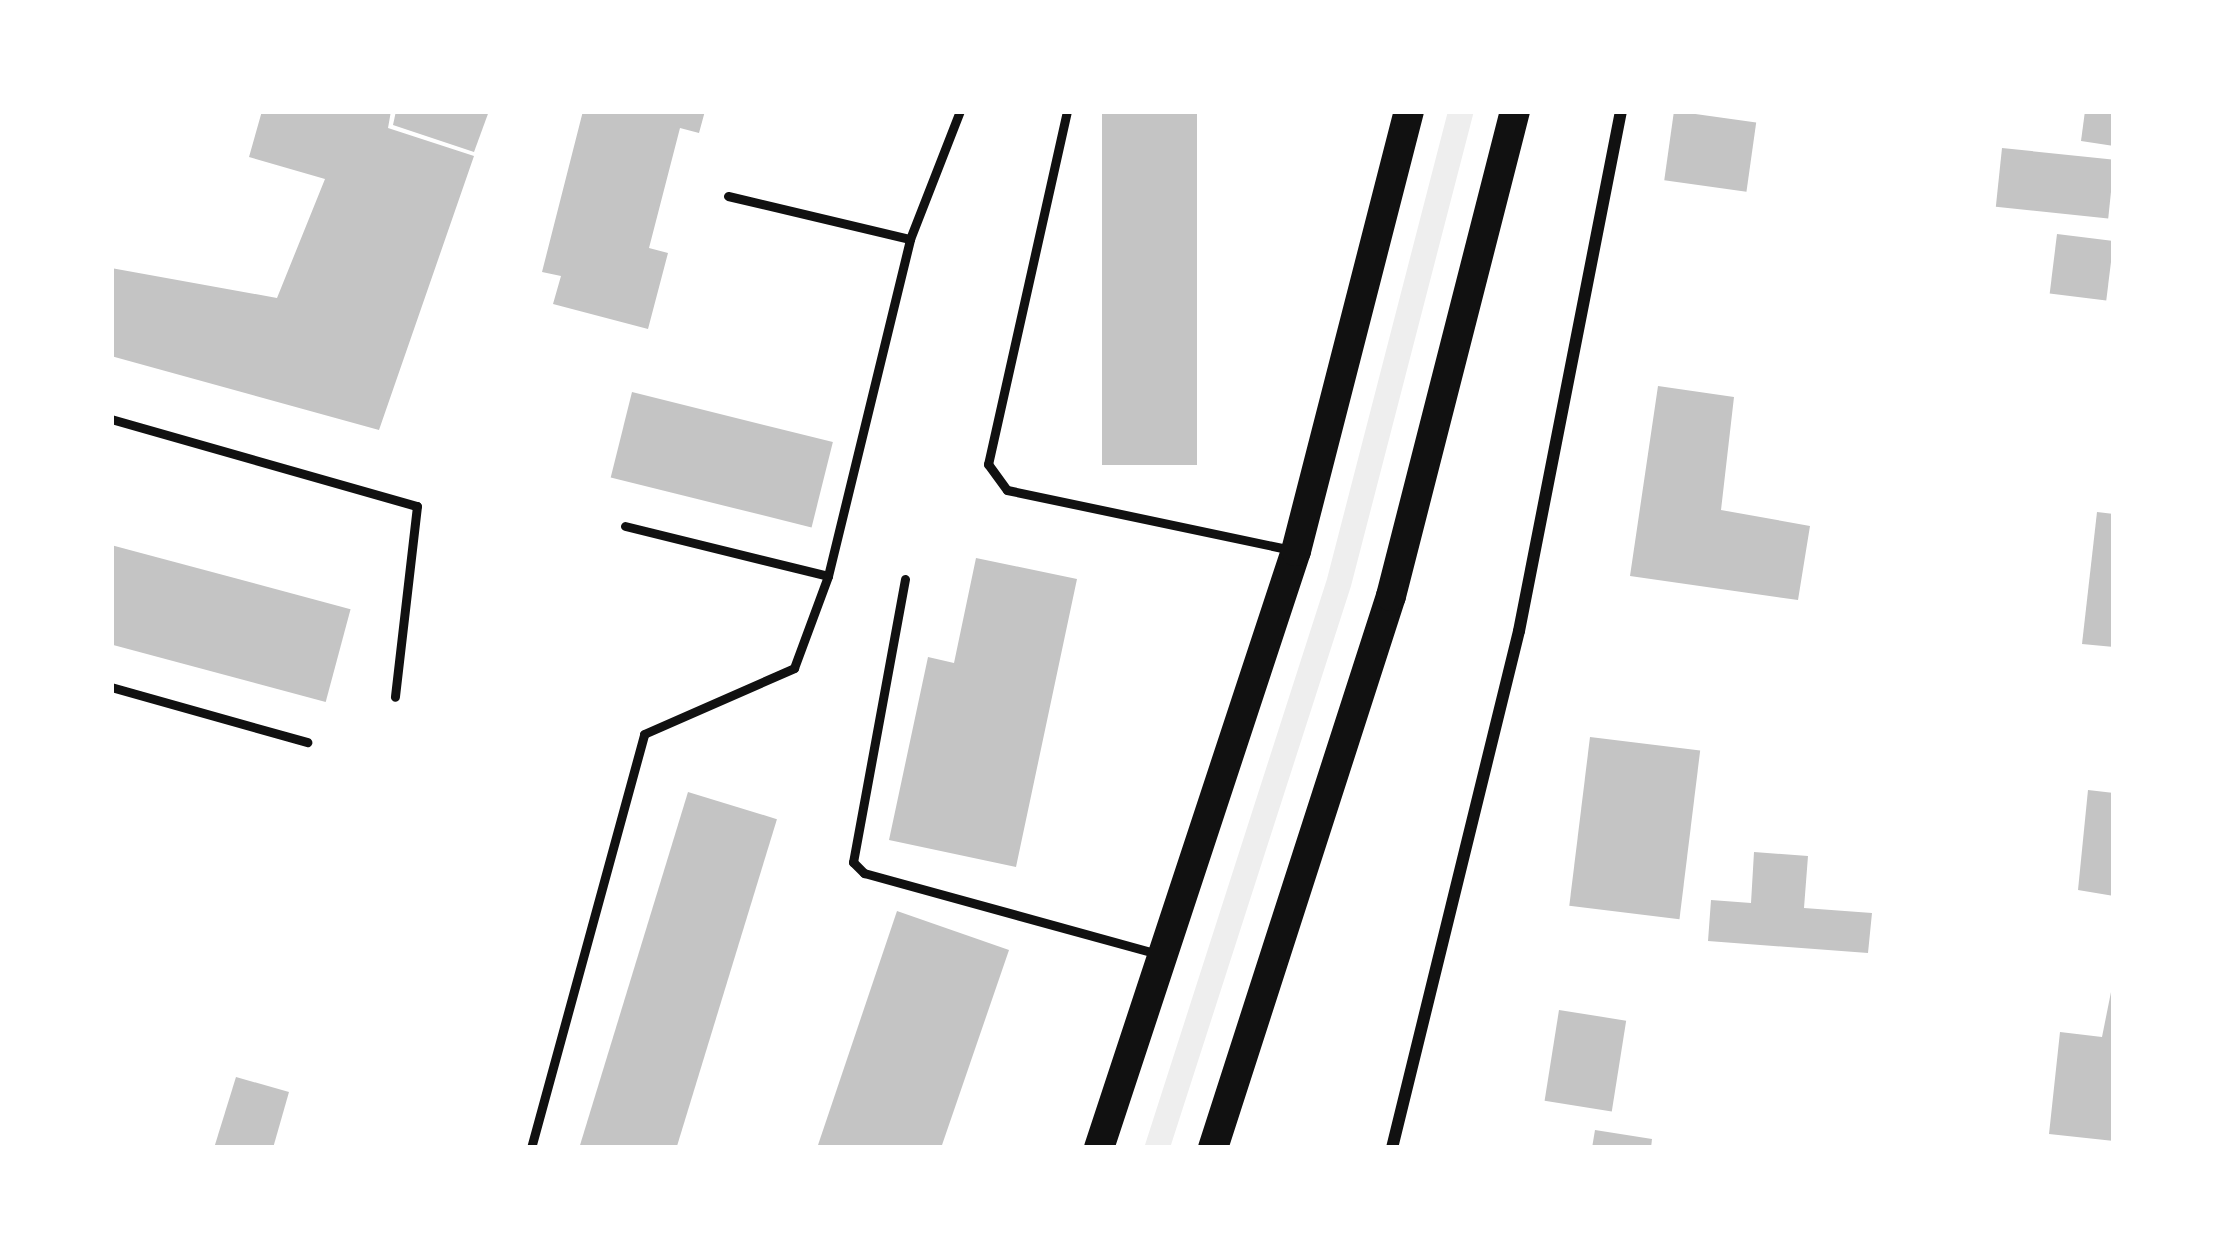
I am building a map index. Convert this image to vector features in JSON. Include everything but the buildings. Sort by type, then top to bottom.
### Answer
[{"type":"main road","points":[[1099,1148],[1296,551],[1409,111]]},
{"type":"main road","points":[[1213,1148],[1391,596],[1515,111]]},
{"type":"street","points":[[1392,1148],[1519,631],[1621,111]]},
{"type":"lane","points":[[531,1148],[644,734],[794,668],[828,576],[910,239],[960,111]]},
{"type":"lane","points":[[1067,111],[988,464],[1007,490],[1296,551]]},
{"type":"lane","points":[[728,196],[910,239]]},
{"type":"lane","points":[[111,419],[417,506],[395,697]]},
{"type":"lane","points":[[625,526],[828,576]]},
{"type":"lane","points":[[905,579],[853,862],[864,873],[1164,956]]},
{"type":"lane","points":[[111,688],[308,742]]},
{"type":"shaded area","points":[[1448,111],[1474,111],[1351,586],[1170,1148],[1144,1148],[1327,579]]}]
